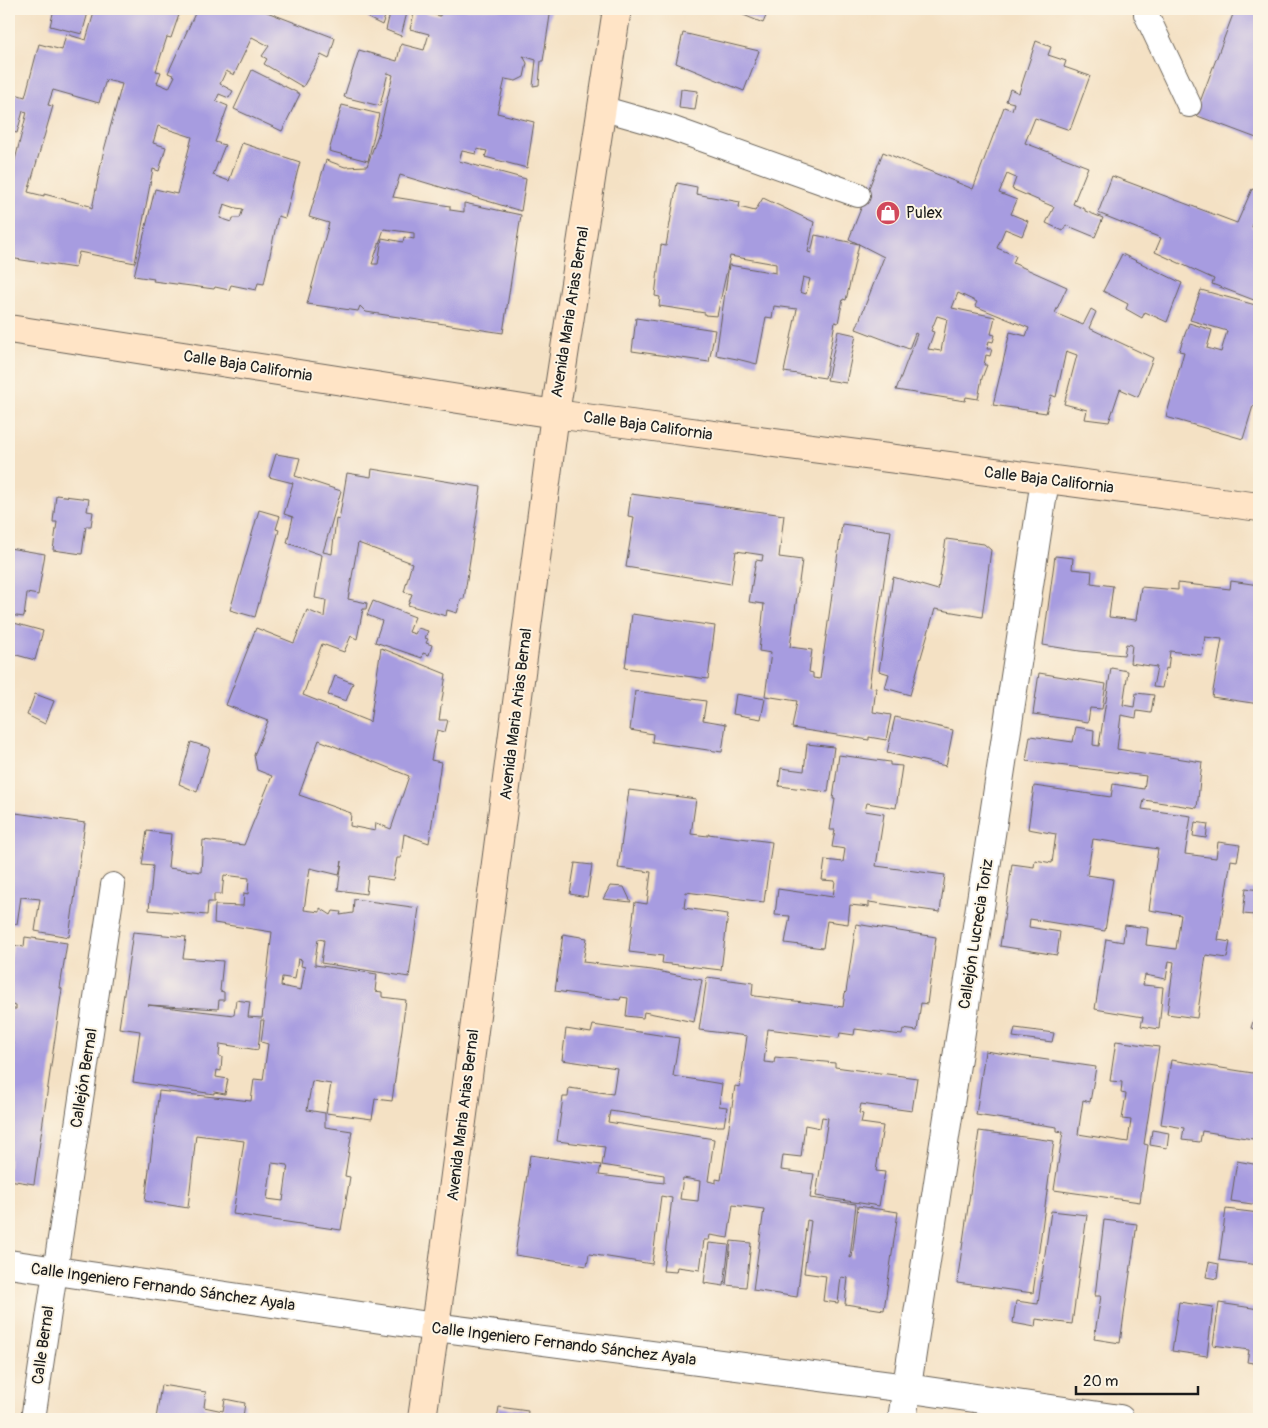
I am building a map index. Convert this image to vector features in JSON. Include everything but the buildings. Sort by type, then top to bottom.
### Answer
[{"type":"street","name":"Avenida Maria Arias Bernal","points":[[422,1419],[555,414],[617,9]]},
{"type":"street","name":"Calle Baja California","points":[[9,329],[555,414],[1259,507]]},
{"type":"street","name":"Callejón Lucrecia Toriz","points":[[902,1419],[1045,480]]},
{"type":"street","name":"Calle Ingeniero Fernando Sánchez Ayala","points":[[9,1264],[435,1327],[906,1388],[1120,1419]]},
{"type":"lane","points":[[1146,9],[1146,14],[1189,105]]},
{"type":"lane","points":[[601,108],[671,128],[858,195]]},
{"type":"lane","name":"Callejón Bernal","points":[[54,1271],[113,885]]},
{"type":"lane","name":"Calle Bernal","points":[[33,1419],[54,1271]]},
{"type":"place","name":"Pulex","points":[[888,213]]}]
